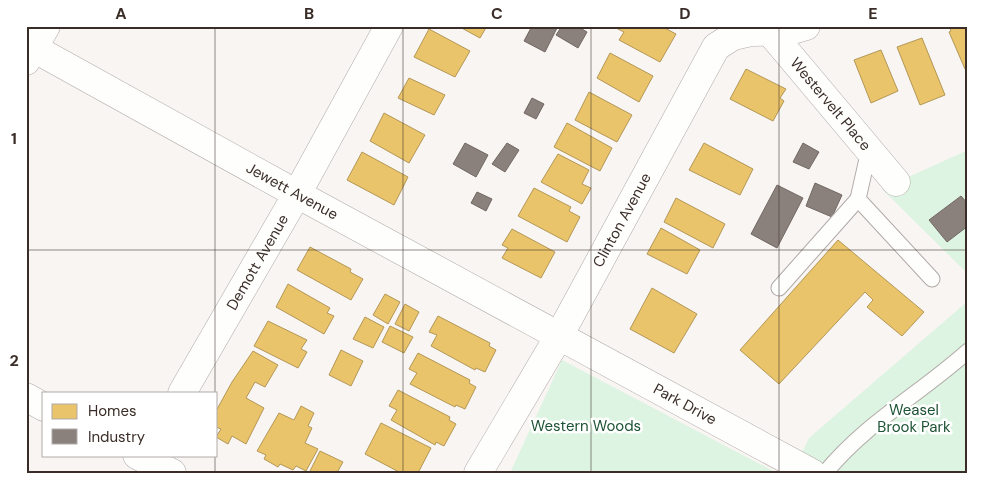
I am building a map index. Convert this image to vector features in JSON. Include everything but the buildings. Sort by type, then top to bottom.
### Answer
[{"type":"street","name":"Demott Avenue","points":[[183,392],[296,194],[389,26]]},
{"type":"street","name":"Clinton Avenue","points":[[478,473],[559,336],[716,47],[733,36],[767,29],[789,31],[806,26]]},
{"type":"street","name":"Westervelt Place","points":[[767,29],[896,182]]},
{"type":"street","name":"Jewett Avenue","points":[[33,45],[296,194],[559,336]]},
{"type":"street","name":"Park Drive","points":[[559,336],[812,473]]},
{"type":"street","points":[[26,397],[42,405]]},
{"type":"street","points":[[141,460],[172,473]]},
{"type":"lane","points":[[779,288],[858,199],[869,150]]},
{"type":"lane","points":[[858,199],[932,279]]},
{"type":"lane","points":[[825,473],[840,455],[869,428],[968,352]]},
{"type":"green space","points":[[968,150],[968,274],[882,189]]},
{"type":"green space","name":"Weasel Brook Park","points":[[968,301],[968,473],[792,473],[809,438]]},
{"type":"green space","name":"Western Woods","points":[[562,360],[777,473],[510,473]]}]
